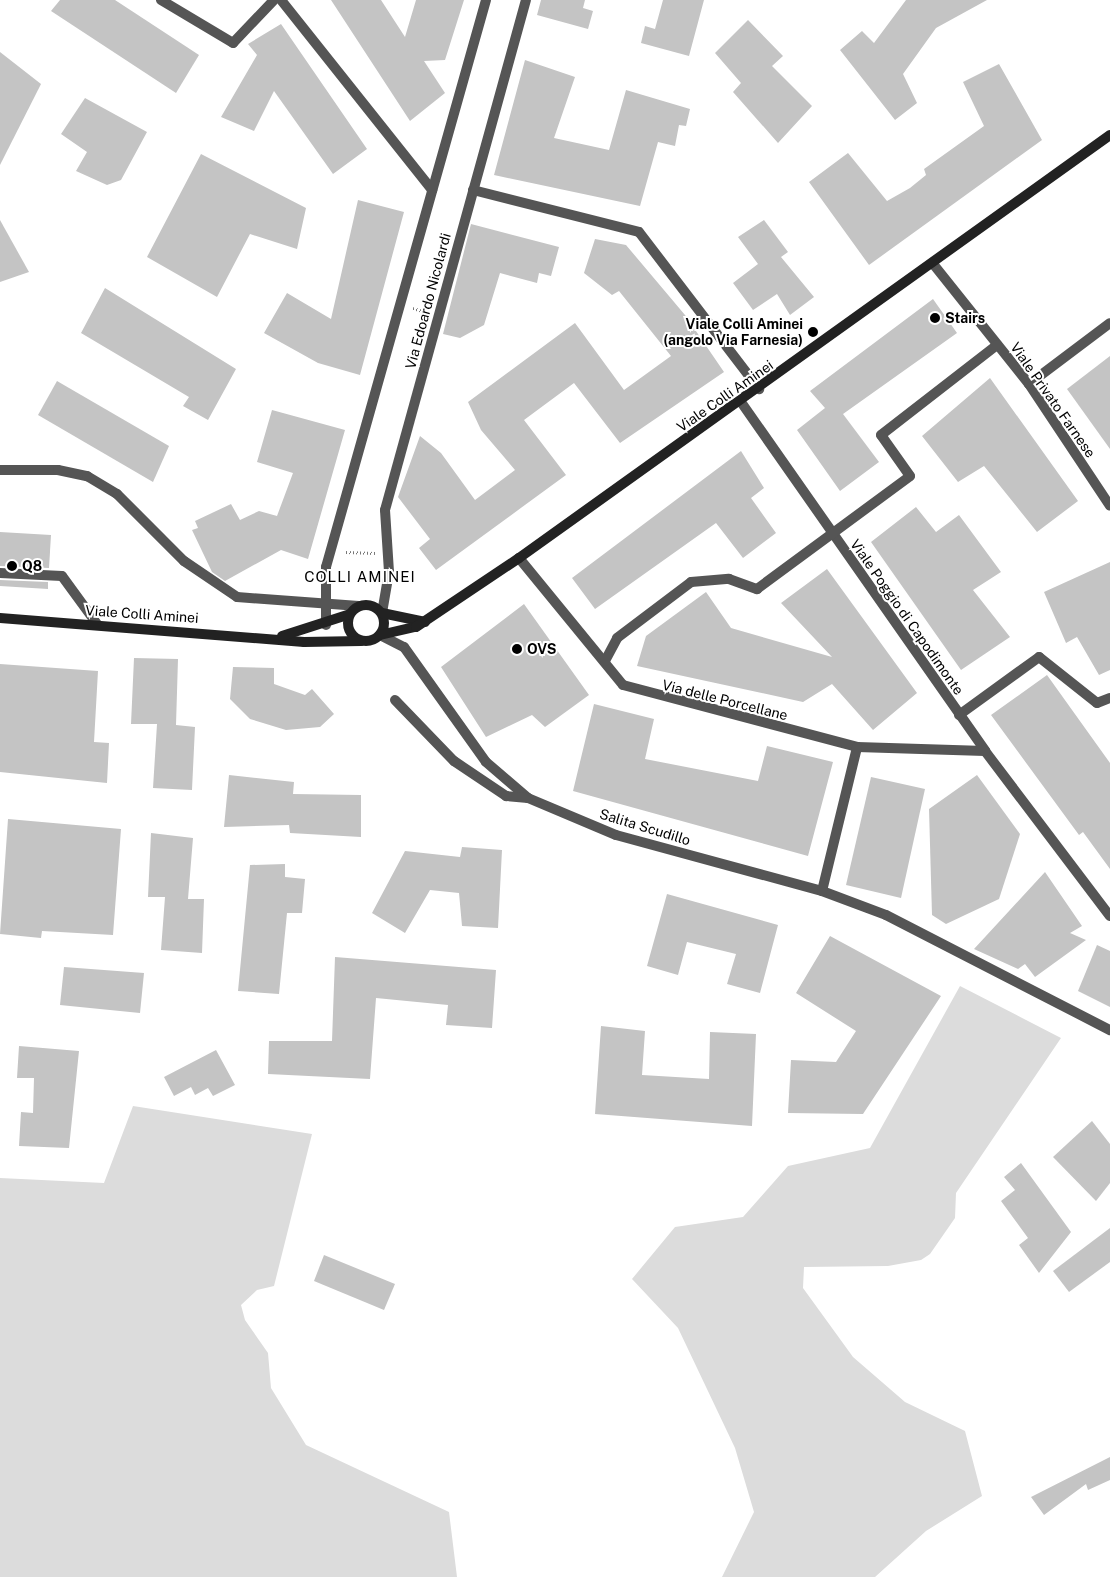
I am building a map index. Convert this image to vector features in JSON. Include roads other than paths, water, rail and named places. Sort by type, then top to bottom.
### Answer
[{"type":"main road","name":"Viale Colli Aminei","points":[[380,635],[408,631],[426,622],[934,265],[1110,135]]},
{"type":"main road","points":[[382,613],[384,625],[380,635],[361,640],[350,631],[350,614],[359,606],[372,606],[382,613],[426,622]]},
{"type":"main road","name":"Viale Colli Aminei","points":[[281,637],[326,625],[350,614]]},
{"type":"main road","name":"Viale Colli Aminei","points":[[0,618],[281,637],[304,642],[361,640]]},
{"type":"street","points":[[161,0],[233,43],[274,0]]},
{"type":"street","points":[[282,0],[432,190]]},
{"type":"street","name":"Via Edoardo Nicolardi","points":[[326,625],[328,603],[326,567],[486,0]]},
{"type":"street","name":"Via Edoardo Nicolardi","points":[[382,613],[389,572],[385,510],[526,0]]},
{"type":"street","points":[[473,190],[639,232],[759,389]]},
{"type":"street","name":"Viale Privato Farnese","points":[[934,265],[1029,384],[1110,506]]},
{"type":"street","points":[[1029,384],[1110,323]]},
{"type":"street","points":[[605,661],[617,638],[691,582],[729,579],[757,589],[834,536],[910,476],[880,435],[997,345]]},
{"type":"street","name":"Viale Poggio di Capodimonte","points":[[741,402],[984,751],[1057,844],[1110,916]]},
{"type":"street","points":[[0,470],[58,470],[87,476],[117,494],[184,561],[237,597],[359,606]]},
{"type":"street","name":"Via delle Porcellane","points":[[519,558],[623,685],[648,695],[857,747],[984,751]]},
{"type":"street","points":[[0,573],[62,576],[96,624]]},
{"type":"street","points":[[328,603],[350,614]]},
{"type":"street","name":"Salita Scudillo","points":[[380,635],[404,648],[486,762],[528,798],[616,835],[822,891],[886,915],[1110,1030]]},
{"type":"street","points":[[959,715],[1039,658],[1097,703],[1110,698]]},
{"type":"street","points":[[395,700],[454,761],[506,796],[528,798]]},
{"type":"street","points":[[822,891],[857,747]]},
{"type":"place","name":"Stairs","points":[[935,318]]},
{"type":"place","name":"Viale Colli Aminei (angolo Via Farnesia)","points":[[813,332]]},
{"type":"place","name":"Q8","points":[[12,566]]},
{"type":"place","name":"OVS","points":[[517,649]]},
{"type":"district","name":"COLLI AMINEI","points":[[360,577]]}]
